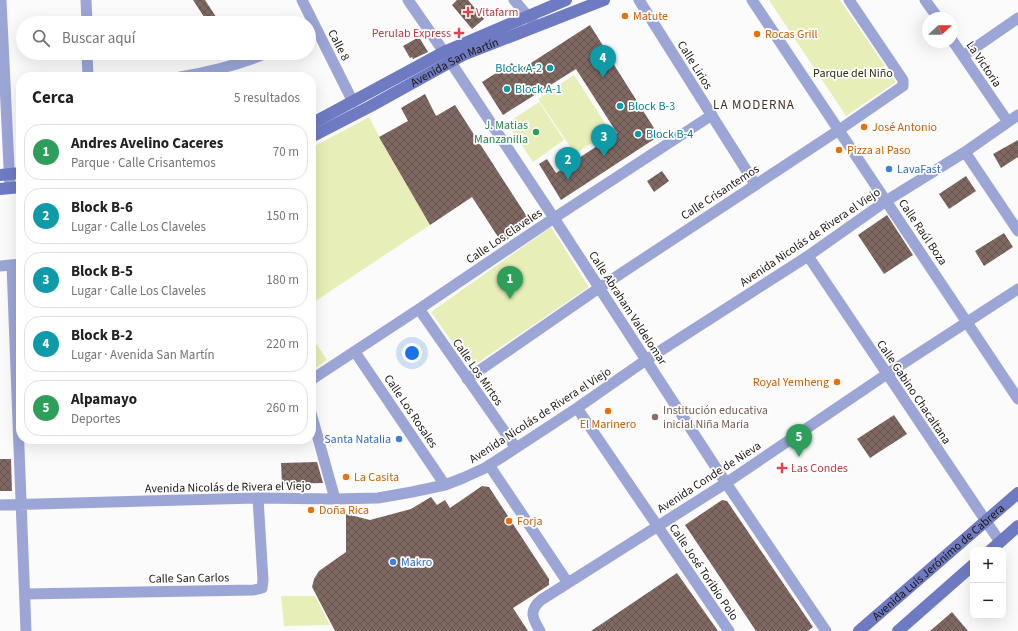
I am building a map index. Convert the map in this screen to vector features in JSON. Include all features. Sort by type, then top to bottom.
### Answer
[{"type":"main road","name":"Avenida San Martín","points":[[316,121],[528,16],[566,0]]},
{"type":"main road","name":"Avenida San Martín","points":[[316,134],[371,106],[447,57],[463,55],[604,0]]},
{"type":"main road","name":"Avenida Luis Jerónimo de Cabrera","points":[[859,631],[1018,493]]},
{"type":"main road","name":"Avenida Luis Jerónimo de Cabrera","points":[[995,546],[1018,526]]},
{"type":"main road","name":"Avenida Luis Jerónimo de Cabrera","points":[[898,631],[970,569]]},
{"type":"street","points":[[1,0],[10,188]]},
{"type":"street","points":[[86,0],[87,16]]},
{"type":"street","name":"Calle 8","points":[[302,0],[308,16]]},
{"type":"street","name":"Calle Abraham Valdelomar","points":[[408,0],[554,218],[726,483],[826,631]]},
{"type":"street","points":[[514,0],[537,27]]},
{"type":"street","name":"Calle Lirios","points":[[639,0],[756,184]]},
{"type":"street","name":"Calle Raúl Boza","points":[[752,0],[1018,399]]},
{"type":"street","name":"Calle Crisantemos","points":[[467,379],[599,288],[839,130],[903,86],[903,80],[849,0]]},
{"type":"street","points":[[925,0],[934,12]]},
{"type":"street","points":[[963,56],[1018,18]]},
{"type":"street","name":"Calle 8","points":[[316,37],[353,102]]},
{"type":"street","name":"La Victoria","points":[[958,48],[1008,122]]},
{"type":"street","points":[[87,60],[88,72]]},
{"type":"street","points":[[208,72],[248,60]]},
{"type":"street","name":"Calle Los Claveles","points":[[316,377],[554,218],[712,116]]},
{"type":"street","name":"Avenida Nicolás de Rivera el Viejo","points":[[0,505],[258,498],[378,498],[445,485],[489,465],[516,448],[646,360],[808,256],[886,201],[965,152],[1018,116]]},
{"type":"street","points":[[965,152],[1018,230]]},
{"type":"street","name":"Calle Gabino Chacaltana","points":[[808,256],[986,521],[995,546]]},
{"type":"street","points":[[0,266],[16,265]]},
{"type":"street","name":"Avenida Conde de Nieva","points":[[540,631],[534,621],[533,611],[537,603],[541,600],[726,483],[887,374],[1018,289]]},
{"type":"street","name":"Calle Los Mirtos","points":[[419,309],[516,448]]},
{"type":"street","name":"Calle Los Rosales","points":[[355,352],[445,485]]},
{"type":"street","name":"Calle José Toribio Polo","points":[[577,408],[729,631]]},
{"type":"street","points":[[316,432],[334,499]]},
{"type":"street","points":[[20,444],[26,631]]},
{"type":"street","points":[[489,465],[568,583]]},
{"type":"street","name":"Calle San Carlos","points":[[25,594],[254,590],[262,588],[263,580],[258,498]]},
{"type":"green space","name":"Parque del Niño","points":[[769,0],[840,0],[896,82],[846,116]]},
{"type":"green space","name":"J. Matias Manzanilla","points":[[574,75],[610,131],[575,154],[538,99]]},
{"type":"green space","name":"J. Matias Manzanilla","points":[[539,102],[564,140],[533,162],[507,123]]},
{"type":"green space","points":[[369,117],[430,225],[316,301],[316,145]]},
{"type":"green space","points":[[551,227],[589,287],[470,368],[431,312]]},
{"type":"green space","points":[[316,344],[327,360],[316,368]]},
{"type":"green space","points":[[281,596],[315,596],[330,625],[284,626]]},
{"type":"building","points":[[193,0],[205,0],[215,16],[203,16]]},
{"type":"building","name":"Vitafarm","points":[[457,0],[468,0],[484,19],[472,29],[452,5]]},
{"type":"building","points":[[590,25],[659,136],[561,200],[539,164],[547,159],[556,173],[617,133],[576,69],[503,115],[482,82],[512,63],[517,72]]},
{"type":"building","points":[[419,37],[428,52],[413,59],[412,57],[410,58],[403,46]]},
{"type":"building","points":[[425,94],[436,116],[455,105],[531,223],[502,243],[472,197],[430,225],[379,137],[408,121],[401,108]]},
{"type":"building","points":[[1018,140],[1018,157],[1001,168],[993,154]]},
{"type":"building","points":[[662,171],[669,181],[654,192],[647,181]]},
{"type":"building","points":[[966,176],[976,191],[949,209],[939,194]]},
{"type":"building","points":[[887,215],[913,255],[884,274],[858,235]]},
{"type":"building","points":[[1004,233],[1013,247],[984,266],[975,251]]},
{"type":"building","points":[[894,415],[907,434],[870,458],[857,439]]},
{"type":"building","points":[[0,459],[11,459],[12,491],[0,491]]},
{"type":"building","points":[[317,462],[323,483],[282,484],[281,463]]},
{"type":"building","name":"Makro","points":[[482,486],[489,487],[549,579],[549,585],[513,608],[528,631],[335,631],[312,587],[314,579],[319,571],[346,552],[346,514],[370,520],[411,509],[431,497],[437,505],[445,500],[450,508]]},
{"type":"building","points":[[722,500],[727,501],[813,627],[808,631],[756,631],[685,525]]},
{"type":"building","points":[[677,573],[718,631],[591,631]]},
{"type":"building","points":[[952,612],[968,631],[930,631]]},
{"type":"place","name":"Vitafarm","points":[[468,12]]},
{"type":"place","name":"Matute","points":[[625,16]]},
{"type":"place","name":"Perulab Express","points":[[459,33]]},
{"type":"place","name":"Rocas Grill","points":[[757,34]]},
{"type":"place","name":"Block A-2","points":[[550,68]]},
{"type":"place","name":"Block B-2","points":[[603,78]]},
{"type":"place","name":"Block A-1","points":[[507,89]]},
{"type":"place","name":"Block B-3","points":[[620,106]]},
{"type":"place","name":"José Antonio","points":[[864,127]]},
{"type":"place","name":"J. Matias Manzanilla","points":[[536,132]]},
{"type":"place","name":"Block B-4","points":[[638,134]]},
{"type":"place","name":"Pizza al Paso","points":[[839,150]]},
{"type":"place","name":"Block B-5","points":[[604,157]]},
{"type":"place","name":"LavaFast","points":[[889,169]]},
{"type":"place","name":"Block B-6","points":[[568,180]]},
{"type":"place","name":"Andres Avelino Caceres","points":[[510,299]]},
{"type":"place","name":"Royal Yemheng","points":[[837,382]]},
{"type":"place","name":"El Marinero","points":[[608,411]]},
{"type":"place","name":"Institución educativa inicial Niña Maria","points":[[655,417]]},
{"type":"place","name":"Santa Natalia","points":[[399,439]]},
{"type":"place","name":"Alpamayo","points":[[799,457]]},
{"type":"place","name":"Las Condes","points":[[782,468]]},
{"type":"place","name":"La Casita","points":[[346,477]]},
{"type":"place","name":"Doña Rica","points":[[311,510]]},
{"type":"place","name":"Forja","points":[[509,521]]},
{"type":"place","name":"Makro","points":[[393,562]]},
{"type":"district","name":"LA MODERNA","points":[[754,104]]}]
